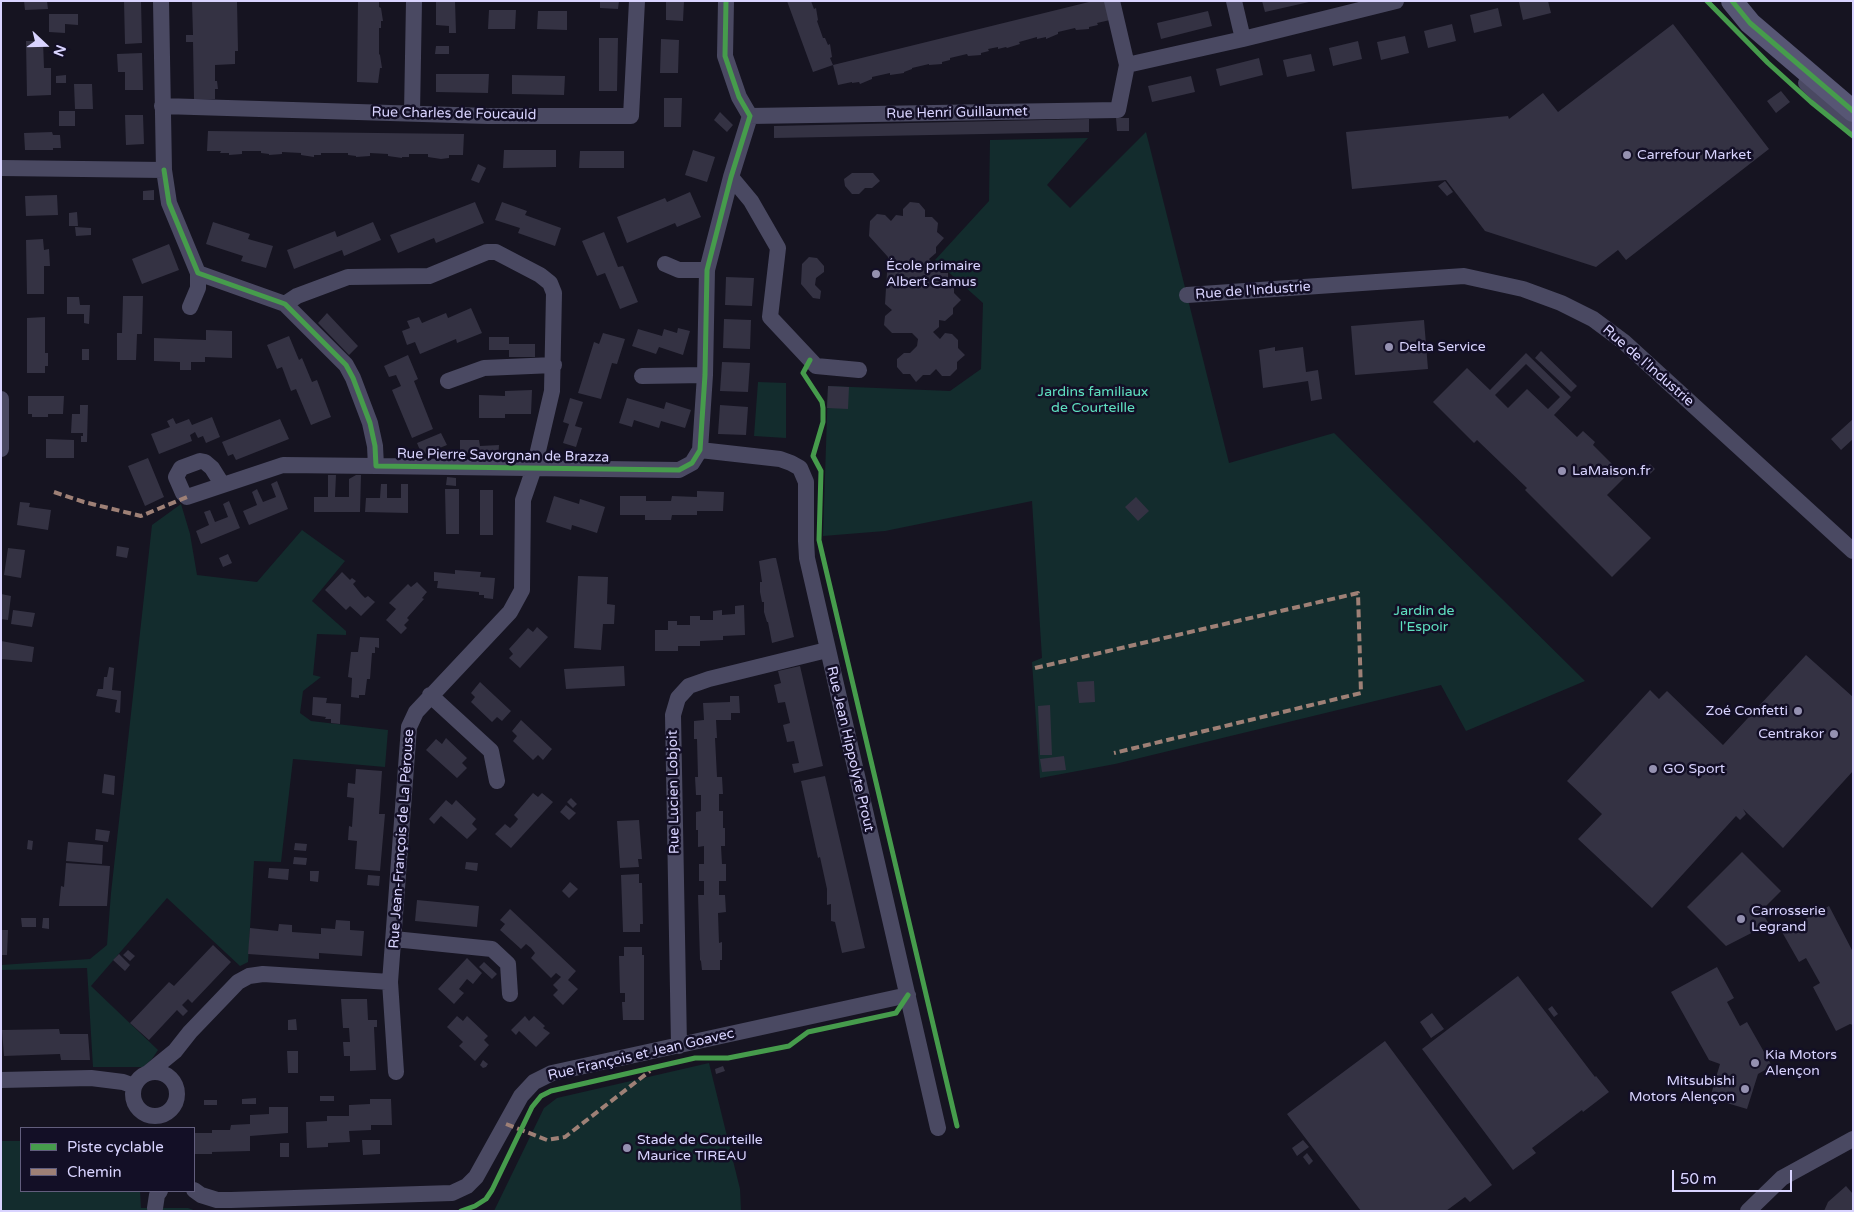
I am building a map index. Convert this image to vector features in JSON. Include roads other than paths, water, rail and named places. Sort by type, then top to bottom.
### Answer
[{"type":"main road","points":[[1732,1],[1750,23],[1853,111]]},
{"type":"street","points":[[161,1],[164,170],[168,203],[198,273],[198,288],[190,307]]},
{"type":"street","points":[[412,113],[414,1]]},
{"type":"street","name":"Rue Charles de Foucauld","points":[[162,106],[488,116],[631,116],[637,1]]},
{"type":"street","points":[[696,457],[705,375],[707,270],[731,177],[750,116],[740,96],[725,56],[726,1]]},
{"type":"street","name":"Rue Henri Guillaumet","points":[[750,116],[1118,110],[1127,65],[1112,1]]},
{"type":"street","points":[[1234,1],[1243,39]]},
{"type":"street","points":[[1127,65],[1243,39],[1396,1]]},
{"type":"street","points":[[1750,23],[1810,88],[1853,129]]},
{"type":"street","points":[[1,168],[164,170]]},
{"type":"street","points":[[731,177],[751,201],[778,248],[770,317],[816,366],[859,370]]},
{"type":"street","name":"Rue Jean-François de La Pérouse","points":[[286,304],[297,296],[348,277],[429,276],[486,252],[496,252],[540,275],[550,283],[554,293],[552,391],[534,468],[523,500],[522,590],[510,612],[430,695],[416,712],[409,727],[390,982],[396,1072]]},
{"type":"street","points":[[665,264],[679,270],[707,270]]},
{"type":"street","name":"Rue Pierre Savorgnan de Brazza","points":[[198,273],[286,304],[346,365],[354,378],[370,423],[375,446],[376,466],[679,470],[696,457]]},
{"type":"street","name":"Rue de l'Industrie","points":[[1187,295],[1464,276],[1523,289],[1561,303],[1593,318],[1624,342],[1853,551]]},
{"type":"street","points":[[448,381],[484,368],[554,365]]},
{"type":"street","points":[[642,376],[705,375]]},
{"type":"street","points":[[1,399],[1,449]]},
{"type":"street","name":"Rue Jean Hippolyte Prout","points":[[696,457],[780,459],[800,468],[806,482],[807,558],[938,1128]]},
{"type":"street","points":[[222,484],[283,465],[376,466]]},
{"type":"street","name":"Rue Lucien Lobjoit","points":[[679,1046],[673,715],[678,698],[689,686],[709,679],[827,650]]},
{"type":"street","points":[[430,695],[491,751],[497,781]]},
{"type":"street","points":[[394,939],[492,949],[508,964],[510,994]]},
{"type":"street","points":[[148,1073],[164,1074],[171,1079],[177,1094],[171,1109],[157,1122],[141,1112],[135,1104],[134,1086],[140,1078],[175,1051],[190,1032],[238,982],[249,976],[263,974],[390,982]]},
{"type":"street","name":"Rue François et Jean Goavec","points":[[195,1191],[201,1195],[217,1200],[452,1193],[467,1186],[476,1177],[521,1096],[534,1082],[552,1073],[908,995]]},
{"type":"street","points":[[171,1079],[175,1051]]},
{"type":"street","points":[[1,1080],[91,1078],[123,1082],[134,1086]]},
{"type":"street","points":[[1748,1211],[1782,1178],[1853,1139]]},
{"type":"street","points":[[155,1208],[159,1192]]},
{"type":"place","name":"Carrefour Market","points":[[1627,155]]},
{"type":"place","name":"École primaire Albert Camus","points":[[876,274]]},
{"type":"place","name":"Delta Service","points":[[1389,347]]},
{"type":"place","name":"LaMaison.fr","points":[[1562,471]]},
{"type":"place","name":"Zoé Confetti","points":[[1798,711]]},
{"type":"place","name":"Centrakor","points":[[1834,734]]},
{"type":"place","name":"GO Sport","points":[[1653,769]]},
{"type":"place","name":"Carrosserie Legrand","points":[[1741,919]]},
{"type":"place","name":"Kia Motors Alençon","points":[[1755,1063]]},
{"type":"place","name":"Mitsubishi Motors Alençon","points":[[1745,1089]]},
{"type":"place","name":"Stade de Courteille Maurice TIREAU","points":[[627,1148]]},
{"type":"park label","name":"Jardins familiaux de Courteille","points":[[1093,400]]},
{"type":"park label","name":"Jardin de l'Espoir","points":[[1424,620]]}]
